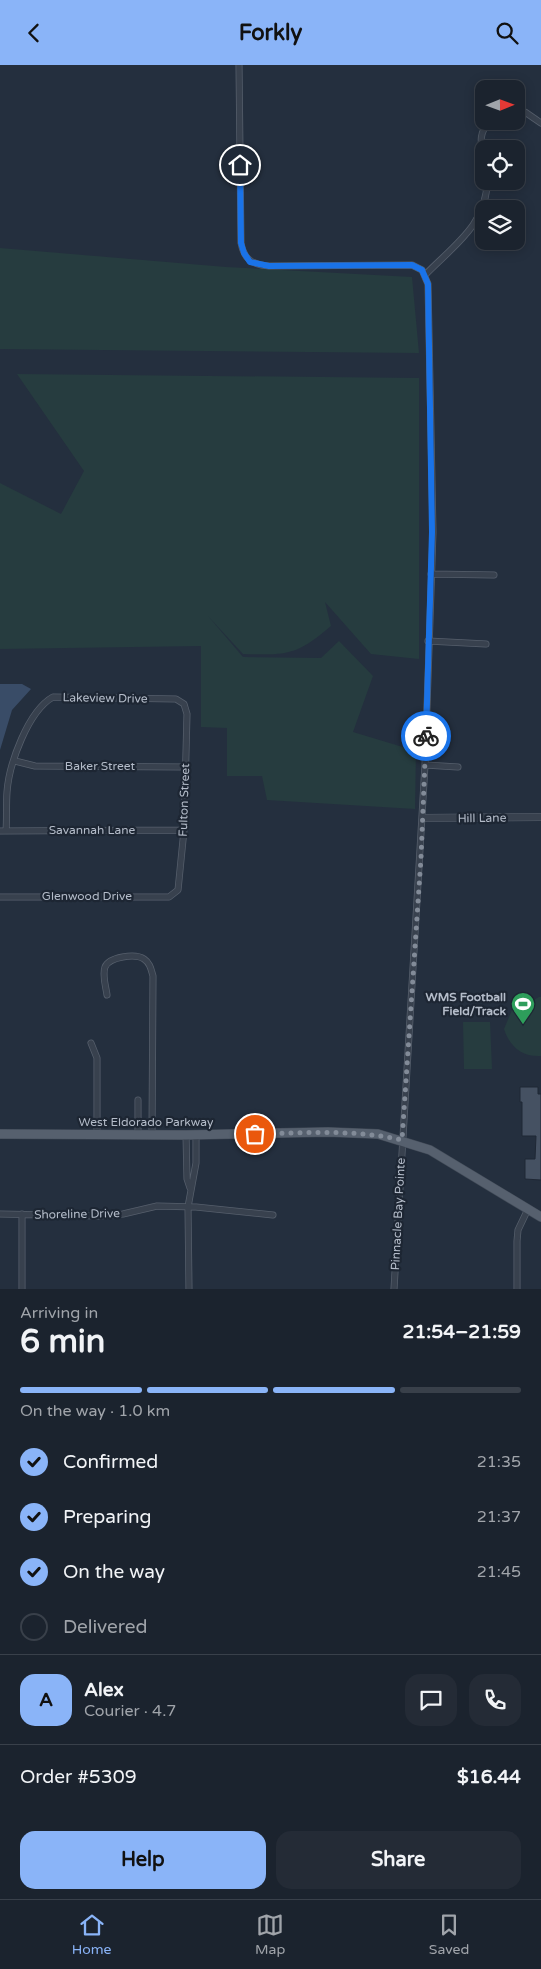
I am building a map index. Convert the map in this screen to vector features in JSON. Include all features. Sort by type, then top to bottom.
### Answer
[{"type":"main road","name":"West Eldorado Parkway","points":[[0,1135],[196,1135],[352,1132],[378,1134],[402,1140],[450,1159],[541,1217]]},
{"type":"street","points":[[239,65],[241,243],[246,258],[257,265],[402,263],[417,266],[425,275],[472,228],[482,214],[487,190]]},
{"type":"street","points":[[525,112],[541,123]]},
{"type":"street","name":"Pinnacle Bay Pointe","points":[[394,1289],[423,819],[431,574],[432,466],[428,355],[429,299],[425,275]]},
{"type":"street","points":[[431,574],[494,575]]},
{"type":"street","points":[[428,641],[486,644]]},
{"type":"street","name":"Lakeview Drive","points":[[3,831],[7,791],[15,761],[30,720],[45,701],[53,697],[176,699],[184,703]]},
{"type":"street","name":"Fulton Street","points":[[174,894],[178,890],[184,830],[187,714],[184,703]]},
{"type":"street","name":"Baker Street","points":[[15,761],[36,766],[185,767]]},
{"type":"street","points":[[425,765],[458,767]]},
{"type":"street","name":"Hill Lane","points":[[423,819],[541,817]]},
{"type":"street","name":"Savannah Lane","points":[[3,831],[184,830]]},
{"type":"street","name":"Glenwood Drive","points":[[0,897],[169,897],[174,894]]},
{"type":"street","points":[[107,995],[104,975],[105,967],[110,961],[135,956],[143,958],[150,965],[153,976],[152,1135]]},
{"type":"street","points":[[91,1043],[97,1058],[97,1135]]},
{"type":"street","points":[[138,1100],[138,1135]]},
{"type":"street","points":[[186,1135],[187,1179],[190,1188]]},
{"type":"street","points":[[189,1289],[188,1207],[196,1163],[196,1135]]},
{"type":"street","name":"Shoreline Drive","points":[[0,1214],[99,1216],[123,1214],[157,1206],[274,1215]]},
{"type":"street","points":[[517,1289],[516,1241],[518,1230],[528,1209]]},
{"type":"street","points":[[22,1214],[22,1289]]},
{"type":"green space","points":[[0,248],[226,267],[412,277],[419,353],[0,349]]},
{"type":"green space","points":[[17,374],[419,378],[419,659],[371,654],[325,602],[331,626],[309,643],[290,652],[243,654],[208,616],[243,657],[321,658],[339,641],[373,676],[353,732],[416,751],[415,809],[267,800],[262,776],[227,776],[227,728],[201,727],[201,646],[0,649],[0,483],[61,514],[84,471]]},
{"type":"green space","name":"WMS Football Field/Track","points":[[541,997],[541,1056],[534,1056],[523,1053],[513,1046],[504,1029],[512,1010],[511,999],[532,1001]]},
{"type":"green space","points":[[463,1022],[490,1022],[492,1069],[464,1069]]},
{"type":"water","points":[[0,684],[22,684],[31,689],[12,710],[0,750]]},
{"type":"building","points":[[520,1087],[538,1087],[538,1094],[541,1094],[541,1180],[525,1179],[525,1159],[535,1159],[536,1136],[522,1136]]},
{"type":"way so far","points":[[255,1134],[352,1132],[378,1134],[402,1140],[421,858],[426,736]]},
{"type":"place","name":"WMS Football Field/Track","points":[[523,1025]]},
{"type":"route","points":[[240,165],[241,243],[246,258],[250,262],[269,266],[402,263],[417,266],[422,270],[428,284],[432,532],[426,736]]}]
